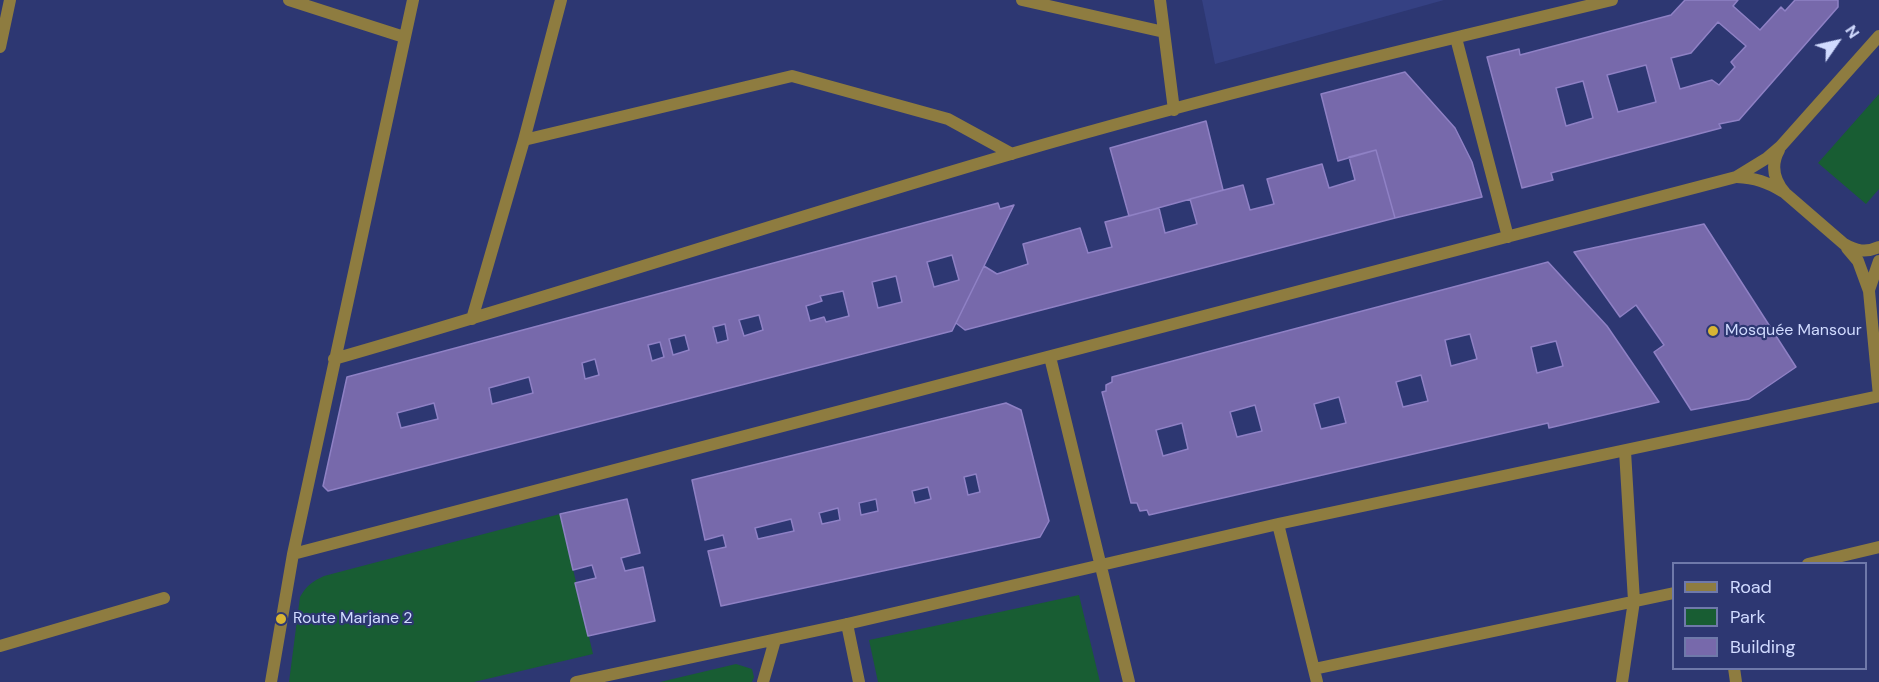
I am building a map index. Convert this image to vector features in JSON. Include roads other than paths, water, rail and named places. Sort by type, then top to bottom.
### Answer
[{"type":"street","points":[[0,47],[10,0]]},
{"type":"street","points":[[290,0],[405,37]]},
{"type":"street","points":[[271,682],[292,554],[413,0]]},
{"type":"street","points":[[472,319],[524,140],[561,0]]},
{"type":"street","points":[[1022,0],[1164,32]]},
{"type":"street","points":[[1160,0],[1174,110]]},
{"type":"street","points":[[334,359],[1012,154],[1174,110],[1612,0]]},
{"type":"street","points":[[292,554],[1736,177],[1767,158],[1781,146],[1876,36]]},
{"type":"street","points":[[1456,38],[1508,237]]},
{"type":"street","points":[[524,140],[792,76],[948,119],[1012,154]]},
{"type":"street","points":[[1781,146],[1773,166],[1778,185],[1785,193],[1852,249],[1862,251],[1879,247]]},
{"type":"street","points":[[1736,177],[1767,182],[1785,193]]},
{"type":"street","points":[[576,682],[847,624],[1278,524],[1625,452],[1879,396],[1869,291],[1858,261],[1844,244]]},
{"type":"street","points":[[1869,291],[1879,261]]},
{"type":"street","points":[[1050,357],[1129,682]]},
{"type":"street","points":[[1622,682],[1634,601],[1625,452]]},
{"type":"street","points":[[1278,524],[1317,682]]},
{"type":"street","points":[[1817,562],[1879,548]]},
{"type":"street","points":[[1314,669],[1672,593]]},
{"type":"street","points":[[0,645],[164,598]]},
{"type":"street","points":[[847,624],[859,682]]},
{"type":"street","points":[[763,682],[775,640]]},
{"type":"place","name":"Mosquée Mansour","points":[[1713,331]]},
{"type":"place","name":"Route Marjane 2","points":[[281,619]]}]
